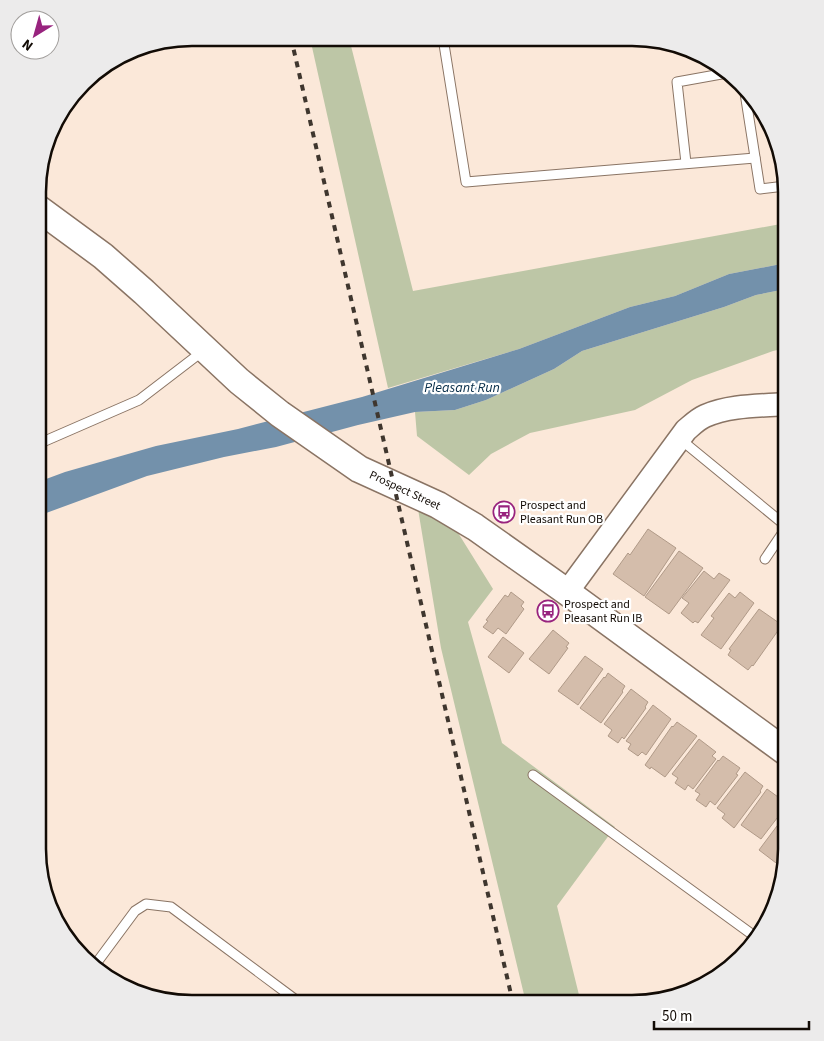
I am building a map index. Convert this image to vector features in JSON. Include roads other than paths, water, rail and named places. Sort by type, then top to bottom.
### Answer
[{"type":"main road","name":"Prospect Street","points":[[46,214],[103,256],[239,381],[280,414],[359,469],[438,505],[475,527],[777,746]]},
{"type":"street","points":[[567,592],[686,430],[704,416],[735,408],[778,405]]},
{"type":"lane","points":[[444,46],[466,182],[755,158]]},
{"type":"lane","points":[[686,163],[677,82],[718,75]]},
{"type":"lane","points":[[746,101],[760,189],[777,187]]},
{"type":"lane","points":[[46,441],[139,400],[206,349]]},
{"type":"lane","points":[[679,438],[778,520]]},
{"type":"lane","points":[[765,559],[777,540]]},
{"type":"lane","points":[[534,775],[750,933]]},
{"type":"lane","points":[[98,960],[135,911],[146,904],[171,907],[288,994]]},
{"type":"water","name":"Pleasant Run","points":[[778,265],[778,291],[756,295],[724,307],[582,351],[554,369],[486,400],[455,410],[415,412],[276,447],[224,457],[147,476],[46,513],[46,479],[65,472],[156,446],[238,429],[362,397],[519,349],[630,307],[675,296],[729,274]]},
{"type":"railway","points":[[293,46],[511,994]]},
{"type":"place","name":"Prospect and Pleasant Run OB","points":[[504,512]]},
{"type":"place","name":"Prospect and Pleasant Run IB","points":[[548,611]]}]
